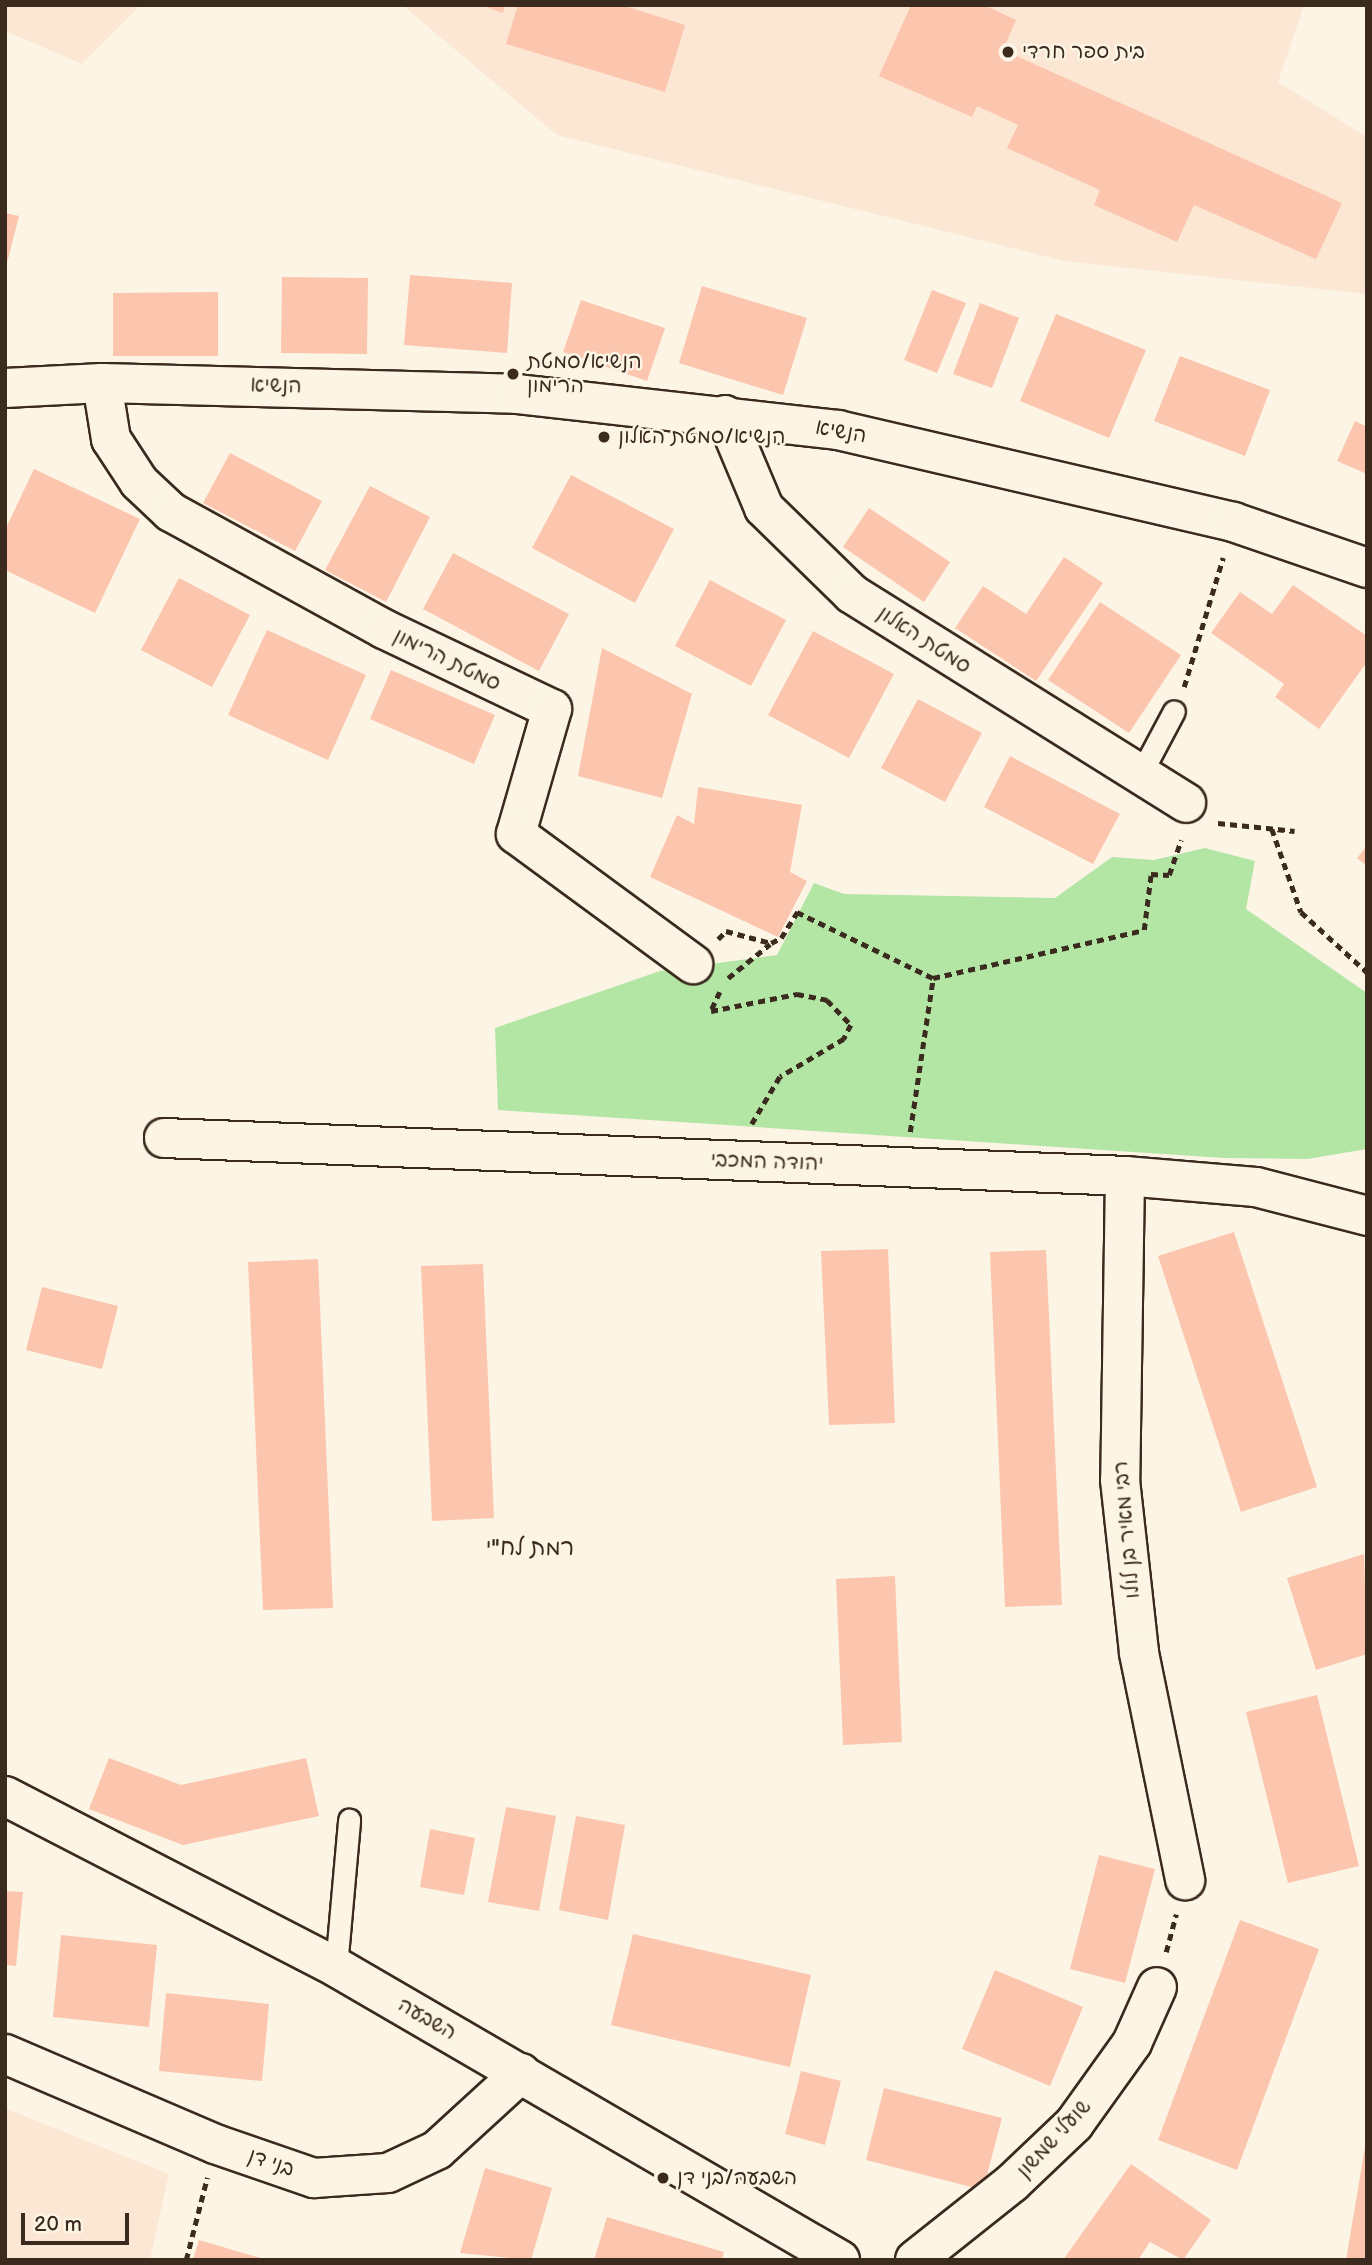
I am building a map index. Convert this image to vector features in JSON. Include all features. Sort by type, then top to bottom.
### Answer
[{"type":"street","name":"הנשיא","points":[[5,388],[102,383],[517,394],[725,415],[838,430],[1233,522],[1367,568]]},
{"type":"street","name":"סמטת הרימון","points":[[102,383],[111,439],[138,482],[171,512],[384,629],[552,709],[516,834],[693,964]]},
{"type":"street","name":"סמטת האלון","points":[[725,415],[764,508],[852,594],[1140,775],[1187,811]]},
{"type":"street","name":"יהודה המכבי","points":[[164,1138],[1125,1176],[1256,1187],[1367,1216]]},
{"type":"street","name":"רבי מאיר בן לולו","points":[[1125,1176],[1120,1480],[1139,1653],[1185,1880]]},
{"type":"street","name":"השבעה","points":[[5,1796],[336,1967],[839,2260]]},
{"type":"street","name":"שועלי שמשון","points":[[915,2260],[1012,2183],[1074,2123],[1132,2043],[1157,1987]]},
{"type":"street","name":"בני דן","points":[[5,2054],[215,2144],[314,2178],[388,2173],[437,2150],[521,2073]]},
{"type":"lane","points":[[1140,775],[1174,710]]},
{"type":"lane","points":[[336,1967],[349,1820]]},
{"type":"path","points":[[1174,710],[1199,654],[1233,522]]},
{"type":"path","points":[[730,1161],[780,1077],[844,1039],[851,1025],[827,1000],[797,994],[711,1011],[726,980],[781,938],[797,912],[933,978],[1144,930],[1151,874],[1169,875],[1187,811],[1272,829],[1295,831]]},
{"type":"path","points":[[1272,829],[1284,877],[1301,912],[1367,972]]},
{"type":"path","points":[[693,964],[726,931],[771,943]]},
{"type":"path","points":[[905,1168],[933,978]]},
{"type":"path","points":[[1157,1987],[1185,1880]]},
{"type":"path","points":[[186,2260],[215,2144]]},
{"type":"shaded area","points":[[5,5],[141,5],[82,64],[5,31]]},
{"type":"shaded area","points":[[402,5],[1304,5],[1278,82],[1367,137],[1367,294],[1064,261],[557,135]]},
{"type":"shaded area","points":[[5,2108],[169,2174],[150,2260],[5,2260]]},
{"type":"green space","points":[[1205,848],[1255,861],[1246,909],[1367,993],[1367,1149],[1307,1159],[1224,1158],[498,1110],[495,1028],[660,971],[777,955],[814,883],[844,894],[1055,898],[1112,857],[1154,860]]},
{"type":"building","points":[[481,5],[505,5],[503,13]]},
{"type":"building","points":[[518,5],[622,5],[685,25],[665,92],[506,44]]},
{"type":"building","points":[[911,5],[984,5],[1016,20],[1003,50],[1342,203],[1316,259],[1194,205],[1177,242],[1094,205],[1100,190],[1007,148],[1018,125],[977,106],[972,117],[879,76]]},
{"type":"building","points":[[5,213],[19,216],[6,267],[5,267]]},
{"type":"building","points":[[410,275],[512,283],[507,353],[404,345]]},
{"type":"building","points":[[282,277],[368,278],[367,354],[281,353]]},
{"type":"building","points":[[702,286],[807,318],[783,395],[679,363]]},
{"type":"building","points":[[932,290],[966,303],[937,373],[904,360]]},
{"type":"building","points":[[218,292],[218,356],[113,356],[113,293]]},
{"type":"building","points":[[581,300],[665,328],[647,381],[563,352]]},
{"type":"building","points":[[980,303],[1019,318],[992,388],[953,374]]},
{"type":"building","points":[[1056,314],[1146,350],[1109,438],[1020,401]]},
{"type":"building","points":[[1180,356],[1270,390],[1245,456],[1154,421]]},
{"type":"building","points":[[1355,421],[1367,427],[1367,474],[1337,461]]},
{"type":"building","points":[[230,453],[322,501],[295,551],[203,503]]},
{"type":"building","points":[[34,469],[140,519],[95,613],[5,570],[5,530]]},
{"type":"building","points":[[571,475],[674,529],[635,603],[532,548]]},
{"type":"building","points":[[370,486],[430,517],[386,602],[325,570]]},
{"type":"building","points":[[869,508],[950,562],[924,602],[843,547]]},
{"type":"building","points":[[453,553],[569,614],[539,671],[423,609]]},
{"type":"building","points":[[1064,557],[1103,583],[1036,681],[955,628],[983,586],[1026,614]]},
{"type":"building","points":[[179,578],[250,615],[212,687],[141,650]]},
{"type":"building","points":[[710,580],[786,620],[751,686],[675,646]]},
{"type":"building","points":[[1293,585],[1367,636],[1367,662],[1319,729],[1275,697],[1284,684],[1211,633],[1240,592],[1272,614]]},
{"type":"building","points":[[1100,602],[1181,655],[1129,733],[1048,680]]},
{"type":"building","points":[[267,630],[366,675],[328,760],[228,715]]},
{"type":"building","points":[[813,631],[894,674],[849,758],[768,715]]},
{"type":"building","points":[[602,648],[692,694],[662,798],[578,776]]},
{"type":"building","points":[[391,670],[495,715],[474,764],[370,719]]},
{"type":"building","points":[[918,699],[982,733],[945,802],[881,768]]},
{"type":"building","points":[[1010,756],[1120,814],[1093,864],[984,807]]},
{"type":"building","points":[[698,787],[802,805],[790,872],[807,881],[778,937],[650,877],[677,815],[694,824]]},
{"type":"building","points":[[1367,846],[1367,866],[1357,858]]},
{"type":"building","points":[[1234,1232],[1317,1487],[1241,1512],[1158,1256]]},
{"type":"building","points":[[888,1249],[895,1423],[829,1425],[821,1251]]},
{"type":"building","points":[[1046,1250],[1062,1605],[1005,1607],[990,1252]]},
{"type":"building","points":[[318,1259],[333,1608],[263,1610],[248,1262]]},
{"type":"building","points":[[483,1264],[494,1518],[432,1521],[421,1266]]},
{"type":"building","points":[[42,1287],[118,1306],[102,1369],[26,1350]]},
{"type":"building","points":[[1364,1554],[1367,1654],[1316,1670],[1287,1578]]},
{"type":"building","points":[[895,1576],[902,1742],[843,1745],[836,1579]]},
{"type":"building","points":[[1317,1695],[1359,1866],[1288,1883],[1246,1712]]},
{"type":"building","points":[[109,1758],[181,1785],[306,1758],[319,1816],[183,1845],[89,1809]]},
{"type":"building","points":[[506,1807],[556,1816],[539,1911],[488,1902]]},
{"type":"building","points":[[576,1816],[625,1825],[608,1920],[559,1910]]},
{"type":"building","points":[[430,1829],[475,1838],[464,1895],[420,1887]]},
{"type":"building","points":[[1099,1855],[1155,1869],[1125,1983],[1070,1969]]},
{"type":"building","points":[[5,1891],[23,1892],[16,1966],[5,1965]]},
{"type":"building","points":[[1240,1920],[1319,1949],[1237,2170],[1158,2140]]},
{"type":"building","points":[[633,1934],[811,1975],[790,2067],[611,2025]]},
{"type":"building","points":[[61,1935],[157,1945],[149,2027],[53,2017]]},
{"type":"building","points":[[995,1970],[1083,2007],[1050,2086],[962,2049]]},
{"type":"building","points":[[166,1993],[269,2004],[262,2081],[159,2071]]},
{"type":"building","points":[[801,2071],[841,2081],[825,2145],[785,2134]]},
{"type":"building","points":[[884,2088],[1002,2118],[983,2190],[866,2160]]},
{"type":"building","points":[[1365,2147],[1367,2260],[1346,2260]]},
{"type":"building","points":[[1131,2164],[1211,2220],[1183,2260],[1150,2242],[1138,2260],[1063,2260]]},
{"type":"building","points":[[485,2168],[552,2188],[531,2260],[460,2253]]},
{"type":"building","points":[[607,2217],[724,2252],[722,2260],[594,2260]]},
{"type":"building","points":[[199,2240],[264,2259],[264,2260],[193,2260]]},
{"type":"place","name":"בית ספר חרדי","points":[[1008,52]]},
{"type":"place","name":"הנשיא/סמטת הרימון","points":[[513,374]]},
{"type":"place","name":"הנשיא/סמטת האלון","points":[[604,437]]},
{"type":"place","name":"השבעה/בני דן","points":[[663,2178]]},
{"type":"district","name":"רמת לח\"י","points":[[530,1548]]}]
